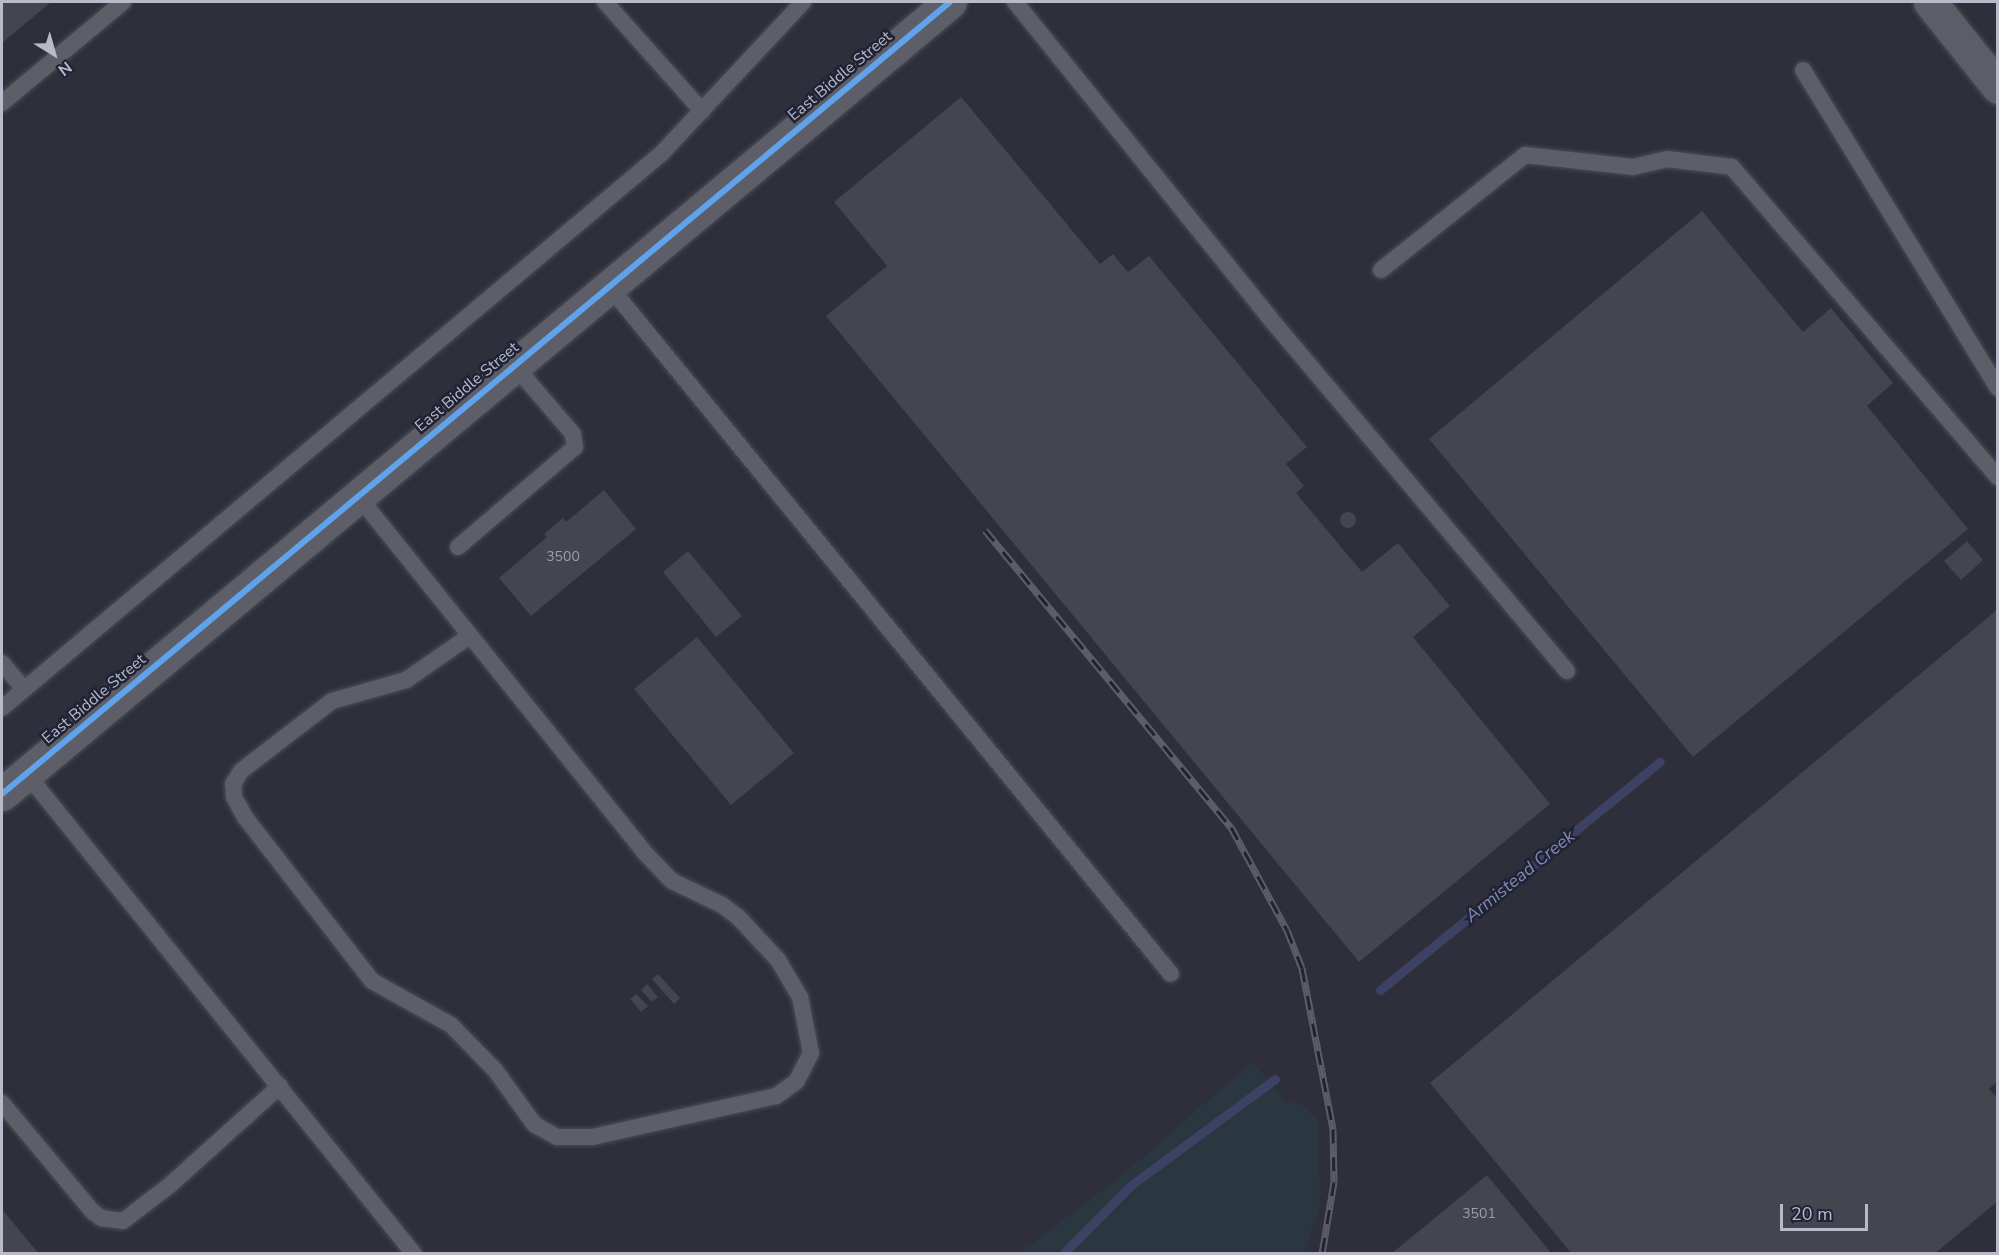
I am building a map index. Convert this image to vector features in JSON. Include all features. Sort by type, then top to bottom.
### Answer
[{"type":"main road","points":[[1930,2],[1998,87]]},
{"type":"street","name":"East Biddle Street","points":[[14,783],[950,2]]},
{"type":"lane","points":[[2,104],[123,2]]},
{"type":"lane","points":[[605,2],[702,111]]},
{"type":"lane","points":[[2,708],[661,154],[803,2]]},
{"type":"lane","points":[[1015,2],[1268,316],[1567,670]]},
{"type":"lane","points":[[1803,70],[1998,388]]},
{"type":"lane","points":[[1381,270],[1525,155],[1634,167],[1667,159],[1732,167],[1998,477]]},
{"type":"lane","points":[[609,286],[1171,974]]},
{"type":"lane","points":[[458,547],[575,447],[573,434],[514,365]]},
{"type":"lane","points":[[358,496],[468,637],[650,858],[672,881],[730,911],[778,960],[800,998],[811,1053],[797,1081],[776,1096],[593,1137],[557,1137],[534,1124],[495,1070],[452,1025],[372,981],[245,817],[234,797],[233,784],[241,771],[332,701],[406,680],[468,637]]},
{"type":"lane","points":[[2,663],[24,689]]},
{"type":"lane","points":[[14,783],[280,1086],[414,1254]]},
{"type":"lane","points":[[2,1103],[92,1211],[101,1218],[123,1221],[170,1185],[280,1086]]},
{"type":"shaded area","points":[[1252,1062],[1287,1103],[1301,1103],[1318,1121],[1320,1205],[1305,1253],[1020,1253],[1125,1173]]},
{"type":"building","points":[[2,2],[51,2],[2,43]]},
{"type":"building","points":[[961,97],[1100,264],[1113,254],[1128,272],[1149,256],[1307,447],[1286,464],[1304,486],[1296,493],[1362,572],[1398,543],[1450,606],[1413,637],[1550,804],[1359,962],[826,316],[887,266],[834,202]]},
{"type":"building","points":[[1702,211],[1803,332],[1831,308],[1893,383],[1867,406],[1968,529],[1693,757],[1429,439]]},
{"type":"building","points":[[604,490],[636,529],[531,616],[499,578],[547,537],[544,534],[563,518],[566,522]]},
{"type":"building","points":[[1348,512],[1356,520],[1348,528],[1340,520]]},
{"type":"building","points":[[1967,541],[1983,560],[1961,580],[1944,561]]},
{"type":"building","points":[[688,551],[742,616],[716,637],[663,572]]},
{"type":"building","points":[[1998,609],[1998,1081],[1989,1089],[1998,1099],[1998,1201],[1934,1254],[1572,1254],[1430,1083]]},
{"type":"building","points":[[697,637],[794,753],[731,805],[634,689]]},
{"type":"building","points":[[658,974],[680,998],[674,1004],[652,979]]},
{"type":"building","points":[[647,984],[658,997],[652,1002],[641,990]]},
{"type":"building","points":[[636,994],[648,1006],[641,1012],[630,999]]},
{"type":"building","points":[[1487,1175],[1552,1254],[1391,1254]]},
{"type":"building","points":[[2,1209],[39,1254],[2,1254]]},
{"type":"waterway","name":"Armistead Creek","points":[[1380,990],[1660,762]]},
{"type":"waterway","name":"Armistead Creek","points":[[1063,1254],[1130,1186],[1275,1079]]},
{"type":"railway","points":[[985,530],[1231,827],[1287,930],[1302,968],[1333,1129],[1334,1182],[1322,1254]]},
{"type":"cycle path","points":[[2,794],[950,2]]}]
